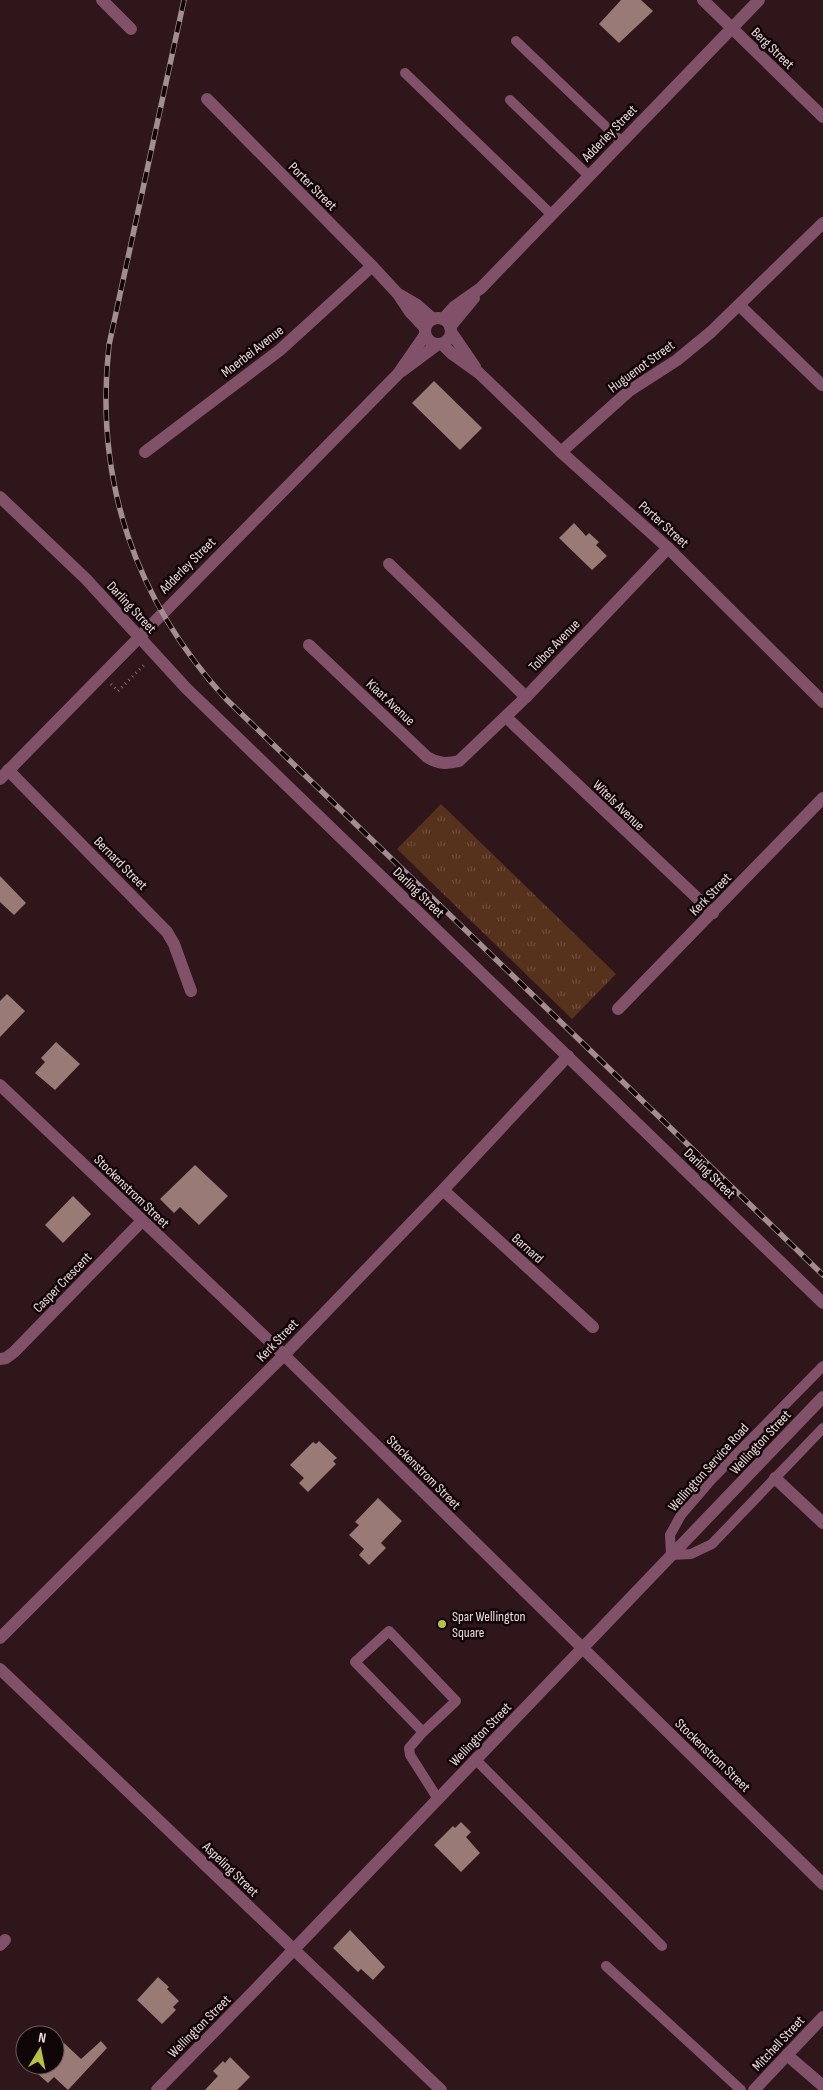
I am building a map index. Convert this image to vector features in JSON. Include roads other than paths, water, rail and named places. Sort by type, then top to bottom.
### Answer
[{"type":"street","points":[[102,0],[131,29]]},
{"type":"street","name":"Berg Street","points":[[703,0],[823,117]]},
{"type":"street","name":"Adderley Street","points":[[4,775],[195,578],[398,374],[454,307],[481,288],[759,0]]},
{"type":"street","name":"Porter Street","points":[[207,99],[372,266],[398,294],[410,312],[438,327],[479,373],[562,452],[668,548],[823,702]]},
{"type":"street","name":"Huguenot Street","points":[[562,452],[629,391],[677,360],[711,332],[823,222]]},
{"type":"street","name":"Moerbei Avenue","points":[[145,452],[280,350],[372,266]]},
{"type":"street","points":[[739,305],[822,384]]},
{"type":"street","name":"Adderley Street","points":[[398,374],[448,339],[438,327]]},
{"type":"street","name":"Porter Street","points":[[438,327],[429,342],[439,344],[479,373]]},
{"type":"street","name":"Darling Street","points":[[0,497],[86,579],[186,688],[823,1303]]},
{"type":"street","name":"Tolbos Avenue","points":[[459,761],[526,697],[668,548]]},
{"type":"street","points":[[390,564],[526,697]]},
{"type":"street","name":"Kiaat Avenue","points":[[309,646],[427,757],[442,764],[459,761]]},
{"type":"street","name":"Witels Avenue","points":[[506,716],[713,913]]},
{"type":"street","name":"Bernard Street","points":[[4,775],[167,932],[174,944],[192,991]]},
{"type":"street","name":"Kerk Street","points":[[618,1009],[823,798]]},
{"type":"street","name":"Kerk Street","points":[[0,1638],[284,1355],[568,1056]]},
{"type":"street","name":"Stockenstrom Street","points":[[0,1085],[284,1355],[823,1884]]},
{"type":"street","name":"Barnard","points":[[442,1190],[593,1327]]},
{"type":"street","name":"Casper Crescent","points":[[0,1359],[6,1358],[14,1352],[142,1220]]},
{"type":"street","name":"Wellington Street","points":[[156,2090],[255,1990],[823,1398]]},
{"type":"street","points":[[775,1478],[823,1523]]},
{"type":"street","name":"Aspeling Street","points":[[0,1669],[442,2090]]},
{"type":"street","name":"Mitchell Street","points":[[754,2090],[823,2017]]},
{"type":"street","points":[[787,2055],[823,2086]]},
{"type":"lane","points":[[516,41],[622,142]]},
{"type":"lane","points":[[405,73],[552,215]]},
{"type":"lane","points":[[510,100],[589,176]]},
{"type":"lane","name":"Wellington Service Road","points":[[670,1556],[670,1535],[681,1516],[711,1480],[823,1366]]},
{"type":"lane","points":[[670,1556],[691,1554],[712,1544],[823,1428]]},
{"type":"lane","points":[[423,1732],[355,1662],[389,1631],[456,1701],[409,1748],[410,1755],[438,1799]]},
{"type":"lane","points":[[476,1760],[662,1946]]},
{"type":"lane","points":[[606,1966],[741,2090]]},
{"type":"railway","points":[[184,0],[109,345],[106,395],[108,443],[115,490],[128,536],[145,579],[167,621],[194,661],[226,699],[823,1275]]},
{"type":"place","name":"Spar Wellington Square","points":[[442,1624]]}]
